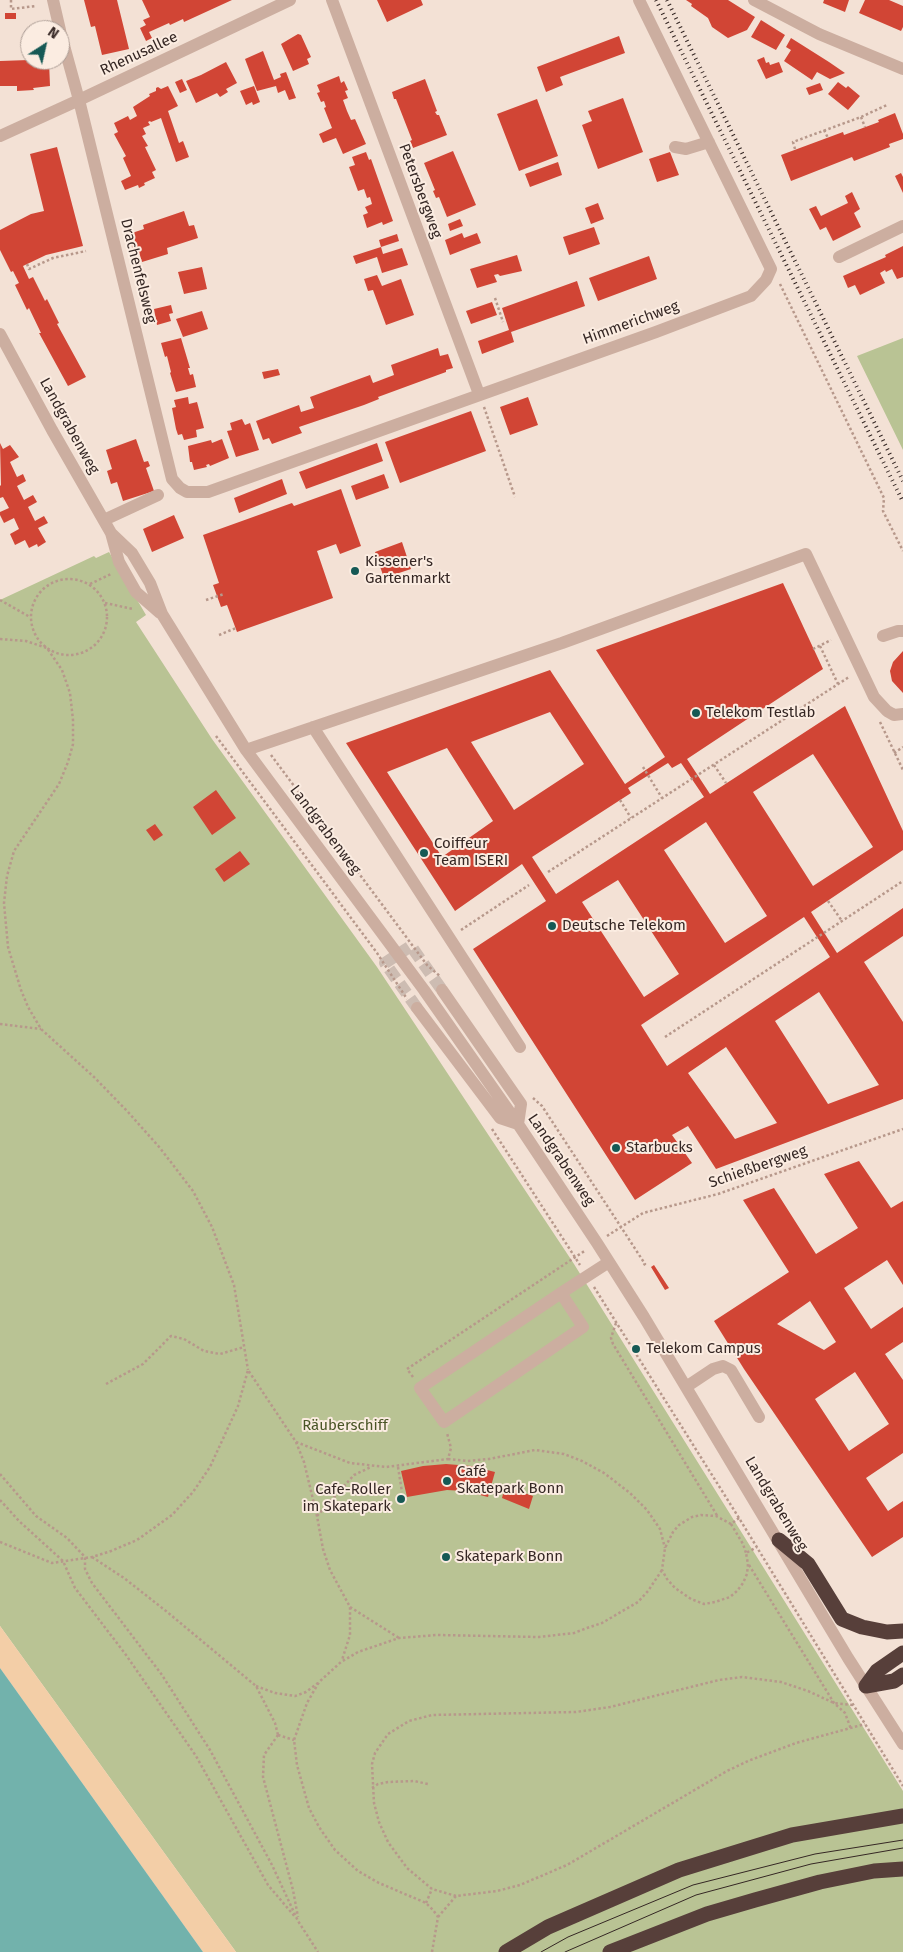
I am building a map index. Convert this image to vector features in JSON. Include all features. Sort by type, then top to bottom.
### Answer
[{"type":"highway","points":[[779,1540],[808,1564],[842,1618],[862,1627],[887,1632],[903,1631]]},
{"type":"highway","points":[[866,1686],[877,1671],[903,1652]]},
{"type":"highway","points":[[866,1686],[894,1681],[903,1675]]},
{"type":"highway","points":[[506,1952],[548,1927],[679,1870],[792,1835],[903,1817]]},
{"type":"highway","points":[[610,1952],[707,1914],[755,1900],[820,1882],[874,1872],[903,1869]]},
{"type":"street","name":"Drachenfelsweg","points":[[53,0],[58,20]]},
{"type":"street","name":"Rhenusallee","points":[[0,136],[290,0]]},
{"type":"street","name":"Petersbergweg","points":[[332,0],[479,394]]},
{"type":"street","points":[[639,0],[771,269]]},
{"type":"street","points":[[754,0],[819,34],[868,56],[903,68]]},
{"type":"street","name":"Drachenfelsweg","points":[[70,67],[172,479],[180,488],[187,492],[208,492]]},
{"type":"street","points":[[675,147],[686,149],[709,142]]},
{"type":"street","points":[[840,257],[903,226]]},
{"type":"street","name":"Himmerichweg","points":[[208,492],[751,296],[766,280],[771,269]]},
{"type":"street","name":"Landgrabenweg","points":[[0,334],[111,533],[118,562],[136,592],[162,614]]},
{"type":"street","points":[[104,520],[158,495]]},
{"type":"street","name":"Landgrabenweg","points":[[111,533],[132,553],[150,583],[162,614],[246,750],[424,990],[518,1124],[609,1262],[903,1744]]},
{"type":"street","points":[[246,750],[562,643],[806,554],[874,697],[886,711],[894,715],[903,714]]},
{"type":"street","points":[[883,636],[903,631]]},
{"type":"street","points":[[313,727],[520,1047]]},
{"type":"street","points":[[413,1006],[500,1118],[518,1124],[521,1104],[444,986]]},
{"type":"street","points":[[561,1293],[583,1328],[444,1422],[420,1388],[561,1293],[609,1262]]},
{"type":"street","points":[[686,1387],[723,1366],[731,1370],[759,1417]]},
{"type":"path","points":[[11,0],[11,8],[36,6]]},
{"type":"path","points":[[795,149],[793,142],[861,118],[888,105]]},
{"type":"path","points":[[861,118],[865,127]]},
{"type":"path","points":[[824,130],[828,138]]},
{"type":"path","points":[[27,264],[30,269],[53,258],[86,251]]},
{"type":"path","points":[[771,269],[782,287],[884,498],[883,511],[903,551]]},
{"type":"path","points":[[495,298],[503,322]]},
{"type":"path","points":[[479,394],[515,497]]},
{"type":"path","points":[[90,584],[123,569]]},
{"type":"path","points":[[0,639],[26,641],[47,648],[66,655],[87,651],[100,640],[106,628],[107,613],[102,598],[90,584],[78,579],[69,578],[60,579],[48,584],[39,592],[32,604],[30,617],[32,629],[39,641],[47,648],[62,670],[70,693],[73,744],[60,784],[14,851],[7,876],[4,903],[8,947],[21,990],[28,1007],[41,1029],[94,1077],[160,1148],[193,1191],[212,1227],[234,1285],[248,1370],[296,1442],[304,1462],[318,1516],[323,1550],[330,1570],[350,1607],[350,1635],[341,1662]]},
{"type":"path","points":[[206,600],[224,594]]},
{"type":"path","points":[[0,600],[30,617]]},
{"type":"path","points":[[219,634],[236,628]]},
{"type":"path","points":[[814,649],[844,634]]},
{"type":"path","points":[[820,646],[838,684]]},
{"type":"path","points":[[548,872],[861,669]]},
{"type":"path","points":[[874,697],[875,712],[903,770]]},
{"type":"path","points":[[216,736],[377,953],[413,1006]]},
{"type":"path","points":[[262,744],[444,986]]},
{"type":"path","points":[[894,753],[903,748]]},
{"type":"path","points":[[714,765],[726,783]]},
{"type":"path","points":[[643,767],[662,798]]},
{"type":"path","points":[[620,800],[631,818]]},
{"type":"path","points":[[665,1036],[903,881]]},
{"type":"path","points":[[449,938],[529,885]]},
{"type":"path","points":[[828,901],[842,921]]},
{"type":"path","points":[[0,1024],[41,1029]]},
{"type":"path","points":[[531,1096],[542,1106],[645,1264],[642,1266]]},
{"type":"path","points":[[420,1388],[407,1368],[575,1257],[492,1129]]},
{"type":"path","name":"Schießbergweg","points":[[621,1227],[643,1213],[718,1194],[903,1129]]},
{"type":"path","points":[[587,1276],[643,1362],[903,1786]]},
{"type":"path","points":[[616,1322],[611,1338],[613,1344],[719,1518]]},
{"type":"path","points":[[106,1384],[142,1364],[158,1351],[171,1336],[184,1339],[204,1351],[220,1354],[244,1347]]},
{"type":"path","points":[[0,1542],[52,1564],[92,1557],[137,1540],[172,1515],[193,1492],[210,1467],[225,1438],[238,1406],[248,1370]]},
{"type":"path","points":[[444,1422],[450,1448],[448,1459]]},
{"type":"path","points":[[296,1442],[350,1463],[372,1466],[398,1467],[448,1459],[467,1461],[489,1459],[535,1450],[564,1454],[604,1473],[630,1493],[647,1510],[660,1529],[665,1548]]},
{"type":"path","points":[[318,1516],[354,1476],[372,1466]]},
{"type":"path","points":[[398,1467],[402,1492]]},
{"type":"path","points":[[0,1474],[36,1516],[67,1538],[84,1557],[85,1569],[92,1583],[162,1675],[210,1750],[272,1865],[298,1921]]},
{"type":"path","points":[[0,1500],[19,1521],[63,1561],[75,1588],[126,1655],[196,1756],[268,1884],[298,1921],[318,1952]]},
{"type":"path","points":[[92,1557],[124,1578],[166,1611],[256,1686],[275,1693],[295,1696],[306,1692],[341,1662],[378,1644],[398,1638],[436,1635],[539,1637],[574,1633],[602,1623],[638,1602],[648,1591],[662,1570],[665,1548],[672,1532],[692,1517],[701,1515],[719,1518],[731,1524],[743,1544],[748,1564],[834,1703],[845,1713],[851,1729]]},
{"type":"path","points":[[731,1524],[739,1518]]},
{"type":"path","points":[[746,1554],[757,1547]]},
{"type":"path","points":[[662,1570],[675,1588],[691,1599],[704,1604],[730,1597],[737,1591],[743,1583],[748,1564]]},
{"type":"path","points":[[350,1607],[398,1638]]},
{"type":"path","points":[[853,1705],[834,1703],[808,1691],[781,1682],[742,1677],[719,1680],[610,1707],[576,1712],[432,1715],[409,1721],[388,1734],[375,1753],[372,1764],[374,1803],[379,1822],[388,1842],[407,1868],[432,1889],[456,1896],[498,1891],[520,1885],[567,1865],[727,1770],[796,1743],[865,1724]]},
{"type":"path","points":[[319,1682],[307,1703],[294,1740],[297,1765],[309,1808],[319,1828],[335,1850],[358,1871],[379,1883],[426,1903],[438,1917]]},
{"type":"path","points":[[256,1686],[275,1723],[278,1735],[264,1755],[263,1777],[293,1890],[298,1921]]},
{"type":"path","points":[[278,1735],[294,1740]]},
{"type":"path","points":[[372,1788],[378,1784],[388,1782],[414,1781],[428,1784]]},
{"type":"path","points":[[426,1903],[432,1889]]},
{"type":"path","points":[[432,1952],[438,1917],[456,1896]]},
{"type":"green space","points":[[903,338],[903,450],[857,356]]},
{"type":"green space","name":"Räuberschiff","points":[[109,552],[146,615],[136,622],[212,739],[377,967],[574,1264],[903,1791],[903,1952],[236,1952],[0,1626],[0,600],[94,556],[96,558]]},
{"type":"sand","points":[[0,1626],[236,1952],[203,1952],[0,1668]]},
{"type":"water","points":[[0,1668],[203,1952],[0,1952]]},
{"type":"building","points":[[84,0],[117,0],[129,49],[102,55],[95,26],[91,27]]},
{"type":"building","points":[[142,0],[232,0],[184,22],[183,19],[170,25],[169,23],[149,32],[152,38],[146,41],[140,28],[146,25],[143,20],[150,17]]},
{"type":"building","points":[[377,0],[421,0],[423,5],[387,22]]},
{"type":"building","points":[[686,0],[728,0],[755,17],[747,30],[728,38],[712,27],[708,18]]},
{"type":"building","points":[[824,0],[849,0],[845,12],[823,3]]},
{"type":"building","points":[[865,0],[889,0],[903,6],[903,27],[901,31],[859,13]]},
{"type":"building","points":[[5,13],[16,13],[16,19],[5,19]]},
{"type":"building","points":[[761,20],[785,35],[776,50],[751,37]]},
{"type":"building","points":[[298,34],[301,35],[311,57],[307,59],[309,64],[293,71],[281,44]]},
{"type":"building","points":[[619,36],[625,53],[560,77],[563,85],[546,92],[537,67]]},
{"type":"building","points":[[791,38],[845,73],[830,79],[817,72],[812,80],[784,61],[791,50],[786,47]]},
{"type":"building","points":[[263,51],[274,80],[281,77],[280,74],[286,72],[296,98],[289,100],[285,90],[278,93],[276,86],[257,91],[245,59]]},
{"type":"building","points":[[764,57],[766,63],[769,62],[770,65],[779,62],[783,72],[766,79],[757,60]]},
{"type":"building","points":[[20,60],[20,70],[49,70],[50,86],[33,88],[34,90],[17,91],[17,86],[0,86],[0,61]]},
{"type":"building","points":[[226,62],[237,83],[226,89],[228,92],[220,97],[217,93],[196,103],[186,81]]},
{"type":"building","points":[[339,76],[341,83],[344,81],[348,90],[345,91],[348,98],[343,100],[347,111],[351,120],[355,119],[366,144],[343,154],[336,138],[323,143],[319,134],[332,128],[324,108],[326,107],[324,101],[321,102],[317,93],[320,92],[317,85]]},
{"type":"building","points":[[182,79],[187,90],[180,93],[175,82]]},
{"type":"building","points":[[425,79],[437,111],[435,112],[439,115],[447,135],[413,148],[410,141],[412,140],[392,92]]},
{"type":"building","points":[[838,82],[846,88],[848,86],[860,96],[848,110],[828,94]]},
{"type":"building","points":[[820,83],[823,90],[809,95],[806,88]]},
{"type":"building","points":[[168,86],[178,106],[168,111],[179,143],[183,141],[189,157],[176,162],[161,118],[148,122],[150,125],[143,128],[146,134],[142,136],[148,146],[145,147],[156,170],[152,172],[155,178],[144,183],[145,185],[139,188],[138,185],[125,190],[121,181],[131,176],[123,158],[126,156],[114,134],[118,132],[114,123],[128,116],[130,120],[137,116],[133,107],[150,96],[149,94],[156,91],[156,88],[161,89]]},
{"type":"building","points":[[254,86],[260,102],[253,105],[252,102],[246,105],[240,91]]},
{"type":"building","points":[[623,98],[643,152],[598,169],[582,125],[592,121],[588,111]]},
{"type":"building","points":[[537,99],[558,156],[519,171],[497,114]]},
{"type":"building","points":[[895,113],[903,139],[889,144],[890,147],[854,161],[852,157],[791,181],[781,155],[843,132],[844,135],[879,122],[878,120]]},
{"type":"building","points":[[57,147],[83,246],[46,255],[23,266],[29,279],[33,277],[45,301],[47,299],[59,323],[57,324],[86,377],[68,386],[39,333],[41,333],[29,308],[27,310],[15,285],[19,283],[0,250],[0,230],[31,214],[44,211],[30,154]]},
{"type":"building","points":[[453,151],[476,205],[447,217],[439,197],[436,198],[433,191],[435,190],[424,163]]},
{"type":"building","points":[[366,152],[369,160],[371,159],[393,221],[383,225],[382,222],[367,228],[363,215],[368,213],[365,207],[372,204],[370,197],[367,198],[364,189],[358,191],[349,167],[355,165],[352,157]]},
{"type":"building","points":[[670,152],[679,175],[657,182],[649,159]]},
{"type":"building","points":[[558,162],[562,175],[530,187],[525,174]]},
{"type":"building","points":[[901,173],[903,177],[903,193],[895,176]]},
{"type":"building","points":[[852,192],[860,209],[854,213],[861,227],[833,241],[826,227],[820,230],[809,209],[816,206],[821,216],[848,203],[845,196]]},
{"type":"building","points":[[598,203],[604,219],[591,224],[585,208]]},
{"type":"building","points":[[184,211],[189,226],[194,225],[198,238],[167,248],[168,254],[142,262],[139,252],[134,254],[131,243],[135,241],[132,233],[144,229],[143,225]]},
{"type":"building","points":[[460,219],[463,226],[450,231],[448,224]]},
{"type":"building","points":[[594,227],[600,244],[569,255],[563,237]]},
{"type":"building","points":[[462,233],[464,238],[477,233],[481,243],[450,255],[445,240]]},
{"type":"building","points":[[397,234],[399,241],[381,247],[379,240]]},
{"type":"building","points":[[903,246],[903,277],[897,279],[892,269],[886,272],[885,270],[880,273],[885,283],[860,295],[855,285],[848,288],[843,276],[886,257],[885,255]]},
{"type":"building","points":[[381,247],[383,254],[402,248],[408,265],[382,273],[377,257],[356,264],[353,256]]},
{"type":"building","points":[[517,255],[522,271],[500,276],[498,274],[494,275],[497,282],[477,288],[470,269]]},
{"type":"building","points":[[649,256],[657,279],[598,301],[589,278]]},
{"type":"building","points":[[202,267],[207,289],[184,294],[178,272]]},
{"type":"building","points":[[377,275],[382,286],[401,279],[414,315],[386,325],[373,290],[368,291],[364,279]]},
{"type":"building","points":[[577,281],[585,306],[511,332],[514,342],[482,354],[478,341],[509,330],[502,308]]},
{"type":"building","points":[[492,302],[497,315],[471,324],[466,311]]},
{"type":"building","points":[[171,305],[173,313],[169,314],[171,321],[157,325],[154,309]]},
{"type":"building","points":[[202,311],[208,329],[183,337],[176,319]]},
{"type":"building","points":[[181,338],[190,368],[188,368],[190,375],[193,374],[196,387],[176,392],[167,356],[165,357],[161,343]]},
{"type":"building","points":[[438,348],[440,356],[448,354],[453,368],[378,397],[379,399],[364,405],[299,427],[302,433],[272,444],[269,438],[263,440],[256,421],[299,405],[301,412],[314,408],[310,397],[370,375],[373,383],[394,375],[391,365]]},
{"type":"building","points":[[278,369],[280,375],[264,379],[262,372]]},
{"type":"building","points":[[188,397],[189,404],[197,402],[204,428],[196,430],[197,437],[184,440],[182,434],[178,435],[172,408],[176,407],[174,400]]},
{"type":"building","points":[[528,397],[538,425],[510,435],[500,407]]},
{"type":"building","points":[[471,411],[486,451],[400,483],[385,442]]},
{"type":"building","points":[[242,419],[245,425],[250,423],[259,450],[236,457],[227,431],[232,430],[230,423]]},
{"type":"building","points":[[136,439],[144,462],[148,461],[150,466],[146,468],[154,491],[123,501],[117,482],[111,484],[107,471],[112,469],[106,450]]},
{"type":"building","points":[[222,439],[229,458],[194,470],[192,462],[190,462],[188,446],[211,440],[212,443]]},
{"type":"building","points":[[0,443],[3,449],[10,445],[19,457],[10,462],[17,477],[23,474],[26,481],[17,486],[24,500],[33,495],[37,502],[28,507],[35,521],[44,516],[48,523],[38,528],[46,542],[38,547],[37,544],[29,548],[25,540],[15,545],[10,534],[19,529],[14,518],[4,523],[0,515],[0,512],[9,508],[3,497],[0,498]]},
{"type":"building","points":[[377,443],[383,461],[306,489],[299,472]]},
{"type":"building","points":[[384,474],[389,488],[356,500],[351,486]]},
{"type":"building","points":[[282,479],[287,494],[239,513],[234,498]]},
{"type":"building","points":[[341,489],[361,546],[340,554],[336,544],[317,551],[333,598],[237,632],[227,605],[221,607],[213,585],[219,583],[203,535],[292,503],[294,506]]},
{"type":"building","points":[[174,515],[184,538],[152,552],[143,529]]},
{"type":"building","points":[[402,542],[411,569],[384,578],[375,552]]},
{"type":"building","name":"Deutsche Telekom","points":[[783,583],[823,669],[687,759],[710,794],[845,706],[903,831],[903,850],[811,912],[837,953],[903,908],[903,936],[864,962],[903,1022],[903,1099],[716,1169],[688,1126],[672,1135],[692,1163],[635,1200],[473,949],[546,901],[522,864],[455,911],[346,743],[550,670],[625,784],[665,757],[596,650]],"holes":[[[550,712],[584,764],[514,810],[471,742]],[[447,748],[493,821],[442,857],[387,772]],[[813,754],[873,847],[813,886],[753,792]],[[668,763],[672,768],[681,763],[704,797],[556,894],[532,857],[631,793],[628,788]],[[706,822],[767,916],[725,943],[664,850]],[[618,880],[679,974],[644,997],[582,902]],[[804,917],[830,957],[667,1066],[641,1025]],[[819,992],[879,1085],[828,1104],[775,1021]],[[726,1047],[777,1123],[735,1139],[688,1073]]]},
{"type":"building","points":[[903,651],[903,693],[892,681],[890,671],[893,662]]},
{"type":"building","points":[[216,790],[236,818],[212,835],[193,807]]},
{"type":"building","points":[[155,824],[163,835],[154,841],[146,830]]},
{"type":"building","points":[[240,851],[250,864],[224,882],[215,869]]},
{"type":"building","points":[[859,1161],[891,1208],[903,1201],[903,1285],[887,1260],[844,1288],[871,1329],[903,1307],[903,1342],[885,1354],[903,1380],[903,1453],[866,1478],[888,1511],[903,1501],[903,1537],[872,1557],[744,1369],[714,1321],[789,1272],[743,1200],[774,1188],[816,1254],[858,1228],[824,1174]],"holes":[[[810,1301],[836,1342],[824,1350],[777,1324]],[[855,1372],[889,1424],[849,1451],[815,1399]]]},
{"type":"building","points":[[654,1265],[669,1288],[665,1290],[651,1267]]},
{"type":"building","name":"Café Skatepark Bonn","points":[[446,1464],[471,1466],[495,1472],[488,1497],[464,1491],[447,1490],[407,1497],[401,1471],[423,1466]]},
{"type":"building","points":[[505,1486],[533,1496],[529,1509],[502,1498]]},
{"type":"tunnel","points":[[417,1008],[385,963],[411,946],[442,990]]},
{"type":"tram line","points":[[541,1952],[568,1937],[693,1885],[815,1854],[903,1840]]},
{"type":"tram line","points":[[565,1952],[696,1895],[811,1864],[903,1848]]},
{"type":"railway","points":[[656,0],[903,502]]},
{"type":"railway","points":[[667,0],[903,481]]},
{"type":"place","name":"Kissener's Gartenmarkt","points":[[355,571]]},
{"type":"place","name":"Telekom Testlab","points":[[696,713]]},
{"type":"place","name":"Coiffeur Team ISERI","points":[[424,853]]},
{"type":"place","name":"Deutsche Telekom","points":[[552,926]]},
{"type":"place","name":"Starbucks","points":[[616,1148]]},
{"type":"place","name":"Telekom Campus","points":[[636,1349]]},
{"type":"place","name":"Café Skatepark Bonn","points":[[447,1481]]},
{"type":"place","name":"Cafe-Roller im Skatepark","points":[[401,1499]]},
{"type":"place","name":"Skatepark Bonn","points":[[446,1557]]}]
